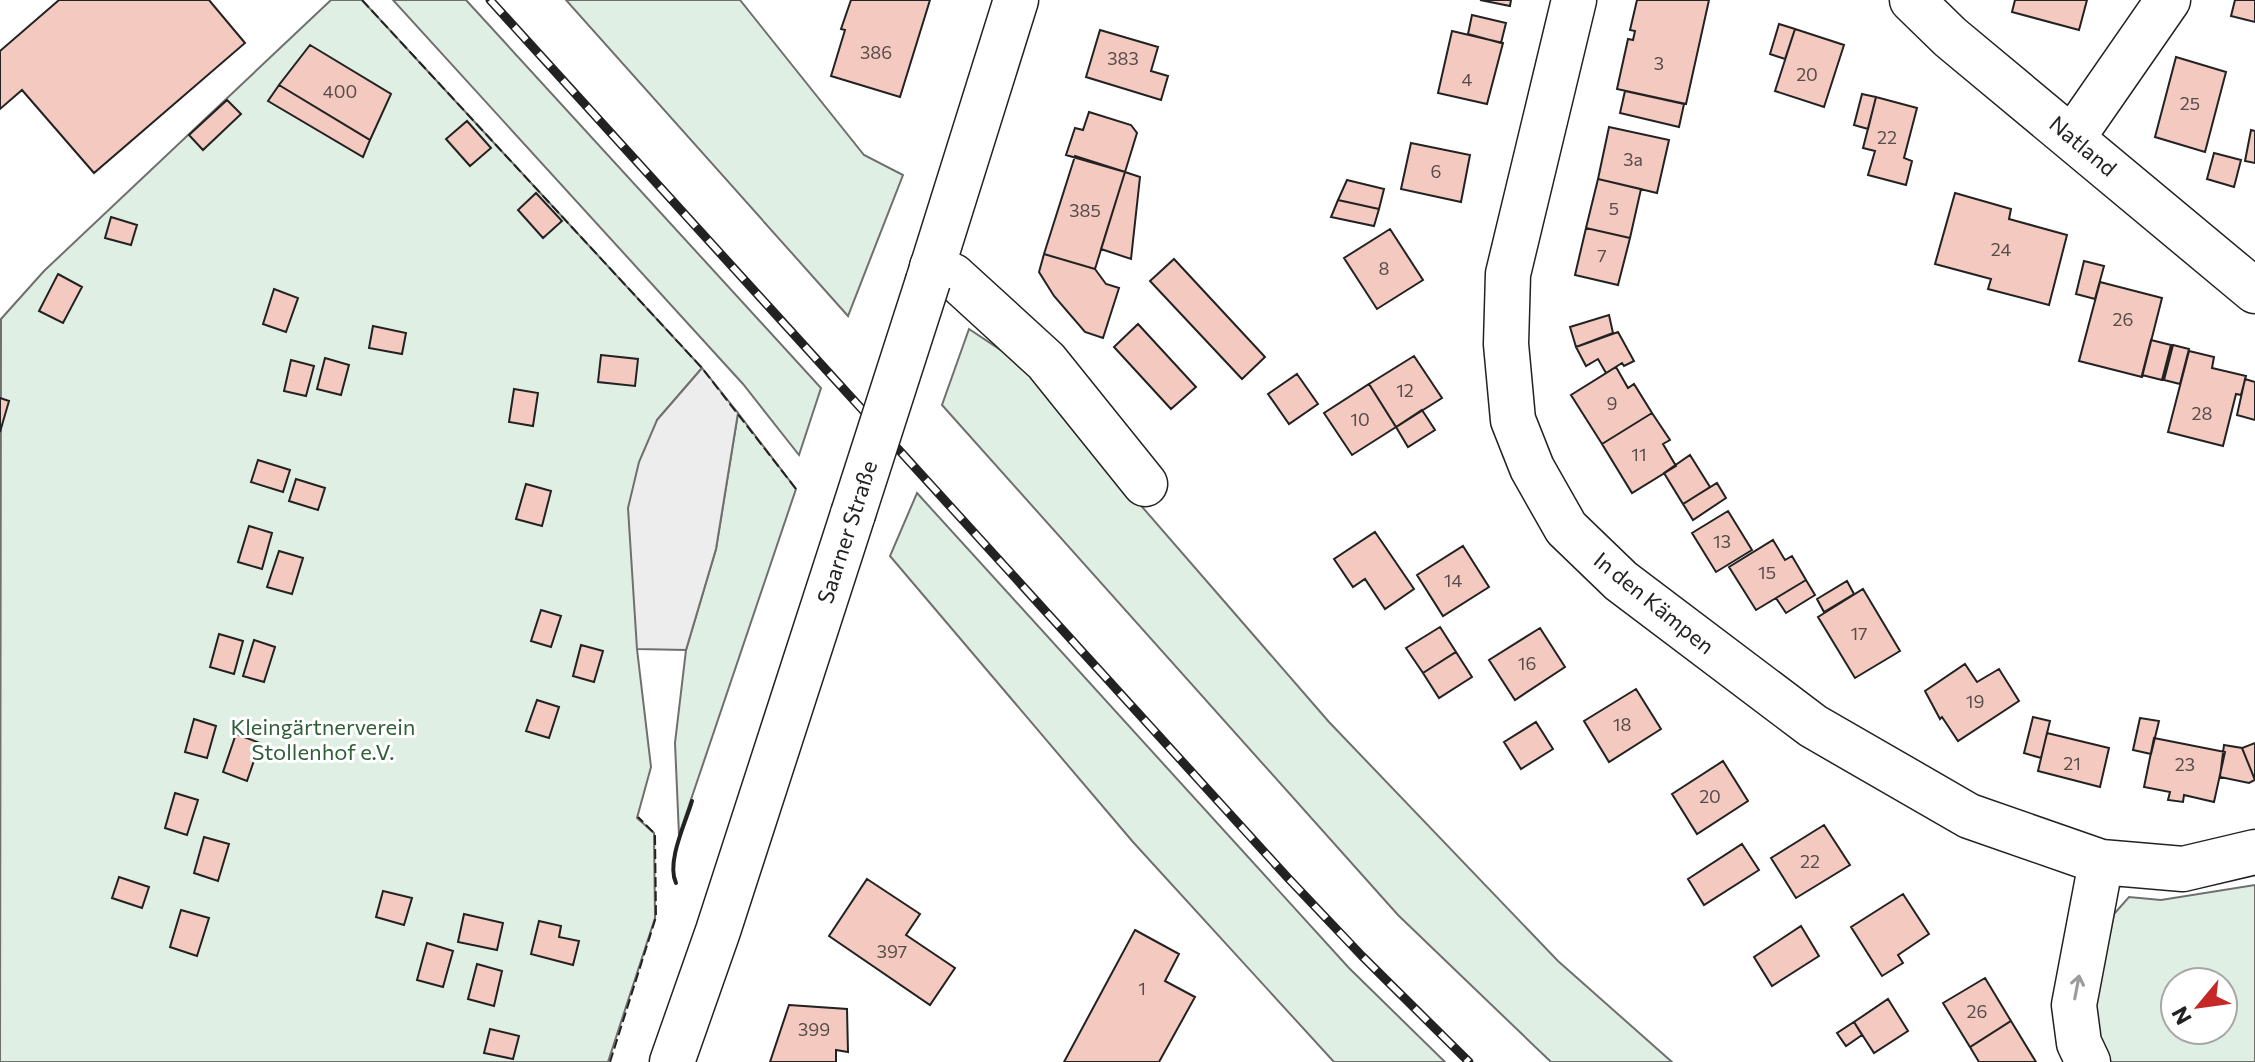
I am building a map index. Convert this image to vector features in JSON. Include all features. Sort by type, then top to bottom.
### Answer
[{"type":"street","name":"Saarner Straße","points":[[672,1062],[718,931],[1016,0]]},
{"type":"street","name":"In den Kämpen","points":[[1574,0],[1508,274],[1506,344],[1513,420],[1532,468],[1566,528],[1621,581],[1813,726],[1969,816],[2101,862],[2183,869],[2255,852]]},
{"type":"street","name":"Natland","points":[[1912,0],[1950,37],[2255,291]]},
{"type":"street","points":[[2073,137],[2168,0]]},
{"type":"street","points":[[930,274],[953,276],[1046,361],[1145,484]]},
{"type":"street","points":[[2088,1062],[2079,1043],[2074,1005],[2101,862]]},
{"type":"green space","name":"Kleingärtnerverein Stollenhof e.V.","points":[[331,0],[362,0],[702,368],[657,420],[637,649],[651,767],[637,818],[654,833],[655,918],[608,1062],[0,1062],[1,319],[44,271]]},
{"type":"green space","points":[[393,0],[466,0],[821,388],[799,455],[743,384]]},
{"type":"green space","points":[[566,0],[740,0],[864,155],[903,175],[848,316]]},
{"type":"green space","points":[[969,329],[1040,376],[1124,486],[1329,722],[1558,961],[1672,1062],[1551,1062],[1398,915],[942,405]]},
{"type":"green space","points":[[738,413],[796,489],[679,835],[675,743],[686,650],[716,549]]},
{"type":"green space","points":[[917,493],[1349,968],[1445,1062],[1334,1062],[1133,842],[890,556]]},
{"type":"green space","points":[[2255,885],[2255,1062],[2110,1062],[2099,1047],[2094,1006],[2114,914],[2129,897],[2161,900]]},
{"type":"shaded area","points":[[702,368],[738,413],[716,549],[686,650],[637,649],[628,508],[639,462],[657,420]]},
{"type":"building","points":[[59,0],[209,0],[245,43],[94,173],[22,90],[0,109],[0,51]]},
{"type":"building","points":[[851,0],[930,0],[900,97],[831,76]]},
{"type":"building","points":[[1480,0],[1511,0],[1510,6]]},
{"type":"building","points":[[1637,0],[1709,0],[1686,104],[1617,89],[1628,39],[1633,40],[1635,31],[1630,30]]},
{"type":"building","points":[[2015,0],[2087,0],[2079,30],[2012,12]]},
{"type":"building","points":[[2235,0],[2255,0],[2255,22],[2231,16]]},
{"type":"building","points":[[1472,15],[1506,23],[1501,43],[1468,34]]},
{"type":"building","points":[[1779,24],[1795,29],[1785,59],[1770,54]]},
{"type":"building","points":[[1795,29],[1844,45],[1824,107],[1775,91]]},
{"type":"building","points":[[1100,30],[1158,47],[1151,71],[1168,76],[1161,100],[1086,77]]},
{"type":"building","points":[[1452,31],[1503,43],[1487,104],[1438,93]]},
{"type":"building","points":[[310,45],[391,94],[370,140],[279,85]]},
{"type":"building","points":[[2176,57],[2226,72],[2205,152],[2155,137]]},
{"type":"building","points":[[279,85],[370,140],[363,157],[268,101]]},
{"type":"building","points":[[1625,91],[1684,104],[1679,127],[1620,113]]},
{"type":"building","points":[[1862,94],[1876,97],[1868,129],[1854,125]]},
{"type":"building","points":[[1876,97],[1917,108],[1904,158],[1912,161],[1906,185],[1868,175],[1875,151],[1863,148]]},
{"type":"building","points":[[227,100],[241,114],[203,150],[189,135]]},
{"type":"building","points":[[1089,112],[1131,125],[1137,133],[1125,172],[1066,155],[1075,128],[1083,130]]},
{"type":"building","points":[[467,121],[491,148],[470,166],[446,139]]},
{"type":"building","points":[[1609,127],[1669,140],[1657,193],[1598,179]]},
{"type":"building","points":[[2251,130],[2255,131],[2255,163],[2245,161]]},
{"type":"building","points":[[1411,143],[1470,155],[1461,202],[1401,189]]},
{"type":"building","points":[[2214,153],[2241,160],[2234,187],[2207,179]]},
{"type":"building","points":[[1075,156],[1125,172],[1095,269],[1044,254]]},
{"type":"building","points":[[1125,172],[1140,177],[1131,259],[1101,249]]},
{"type":"building","points":[[1598,179],[1641,189],[1630,238],[1586,228]]},
{"type":"building","points":[[1347,180],[1384,189],[1379,209],[1338,200]]},
{"type":"building","points":[[536,193],[562,221],[543,238],[518,210]]},
{"type":"building","points":[[1955,193],[2011,209],[2009,219],[2067,235],[2049,305],[1988,289],[1991,279],[1935,264]]},
{"type":"building","points":[[1338,200],[1379,209],[1374,226],[1331,217]]},
{"type":"building","points":[[111,217],[137,225],[131,245],[105,238]]},
{"type":"building","points":[[1586,228],[1630,238],[1618,285],[1575,275]]},
{"type":"building","points":[[1390,229],[1423,280],[1377,309],[1344,258]]},
{"type":"building","points":[[1044,254],[1095,269],[1106,284],[1119,288],[1103,338],[1085,332],[1054,296],[1039,272]]},
{"type":"building","points":[[1174,259],[1265,357],[1242,379],[1150,281]]},
{"type":"building","points":[[2084,261],[2104,266],[2095,299],[2076,294]]},
{"type":"building","points":[[58,274],[82,287],[63,323],[39,311]]},
{"type":"building","points":[[2100,282],[2162,298],[2142,377],[2079,361]]},
{"type":"building","points":[[274,289],[298,298],[286,332],[263,324]]},
{"type":"building","points":[[1609,315],[1613,333],[1576,347],[1570,327]]},
{"type":"building","points":[[1138,324],[1196,387],[1171,409],[1114,347]]},
{"type":"building","points":[[373,326],[406,333],[402,354],[369,348]]},
{"type":"building","points":[[1618,332],[1634,361],[1624,366],[1622,363],[1606,373],[1598,359],[1586,366],[1576,347]]},
{"type":"building","points":[[2151,340],[2171,345],[2162,380],[2142,375]]},
{"type":"building","points":[[2173,345],[2189,349],[2180,384],[2164,380]]},
{"type":"building","points":[[2189,351],[2214,357],[2212,368],[2246,376],[2241,395],[2236,394],[2223,446],[2168,432]]},
{"type":"building","points":[[601,355],[638,359],[635,386],[598,382]]},
{"type":"building","points":[[1414,356],[1442,398],[1396,427],[1369,384]]},
{"type":"building","points":[[325,358],[349,365],[341,395],[317,389]]},
{"type":"building","points":[[291,360],[314,366],[306,396],[284,391]]},
{"type":"building","points":[[1616,367],[1628,388],[1634,384],[1652,413],[1602,444],[1571,395]]},
{"type":"building","points":[[1297,374],[1318,404],[1289,424],[1268,394]]},
{"type":"building","points":[[2245,379],[2255,382],[2255,420],[2237,415]]},
{"type":"building","points":[[1369,384],[1396,427],[1352,455],[1324,413]]},
{"type":"building","points":[[514,389],[538,393],[533,426],[509,422]]},
{"type":"building","points":[[0,398],[9,401],[0,432]]},
{"type":"building","points":[[1422,410],[1435,430],[1408,447],[1396,427]]},
{"type":"building","points":[[1652,413],[1670,440],[1663,444],[1676,466],[1632,493],[1602,444]]},
{"type":"building","points":[[1690,455],[1710,487],[1683,504],[1664,473]]},
{"type":"building","points":[[258,460],[290,470],[283,492],[251,482]]},
{"type":"building","points":[[296,479],[325,488],[318,510],[289,501]]},
{"type":"building","points":[[1717,483],[1726,498],[1693,520],[1683,504]]},
{"type":"building","points":[[526,484],[551,491],[542,526],[516,519]]},
{"type":"building","points":[[1728,511],[1752,550],[1716,572],[1692,533]]},
{"type":"building","points":[[249,526],[272,533],[262,569],[238,562]]},
{"type":"building","points":[[1375,532],[1414,589],[1385,609],[1365,579],[1353,587],[1334,559]]},
{"type":"building","points":[[1773,540],[1785,560],[1792,556],[1806,580],[1756,610],[1729,567]]},
{"type":"building","points":[[1463,546],[1489,587],[1443,616],[1417,575]]},
{"type":"building","points":[[279,551],[303,558],[292,594],[267,587]]},
{"type":"building","points":[[1806,580],[1815,595],[1786,613],[1776,598]]},
{"type":"building","points":[[1847,581],[1854,594],[1824,612],[1817,599]]},
{"type":"building","points":[[1863,589],[1900,651],[1855,678],[1818,617]]},
{"type":"building","points":[[541,610],[561,616],[551,647],[531,641]]},
{"type":"building","points":[[1440,627],[1456,652],[1423,673],[1406,648]]},
{"type":"building","points":[[1540,628],[1565,667],[1515,700],[1489,660]]},
{"type":"building","points":[[219,634],[243,641],[234,674],[210,667]]},
{"type":"building","points":[[254,640],[275,647],[264,682],[243,676]]},
{"type":"building","points":[[581,645],[603,651],[594,682],[573,676]]},
{"type":"building","points":[[1456,652],[1472,677],[1439,698],[1423,673]]},
{"type":"building","points":[[1965,664],[1977,682],[1999,669],[2019,701],[1958,741],[1942,717],[1940,719],[1925,691]]},
{"type":"building","points":[[1636,689],[1661,729],[1609,762],[1584,721]]},
{"type":"building","points":[[537,700],[559,707],[549,738],[526,731]]},
{"type":"building","points":[[2033,717],[2050,721],[2041,758],[2024,753]]},
{"type":"building","points":[[2140,718],[2159,721],[2151,754],[2133,750]]},
{"type":"building","points":[[194,719],[216,726],[207,758],[185,752]]},
{"type":"building","points":[[1536,722],[1553,749],[1521,769],[1504,742]]},
{"type":"building","points":[[2047,733],[2109,748],[2100,787],[2038,771]]},
{"type":"building","points":[[236,734],[260,743],[247,781],[223,772]]},
{"type":"building","points":[[2154,738],[2225,752],[2214,802],[2184,795],[2183,802],[2168,800],[2170,792],[2144,787]]},
{"type":"building","points":[[2255,743],[2255,780],[2242,748]]},
{"type":"building","points":[[2224,745],[2242,748],[2255,780],[2249,783],[2220,777]]},
{"type":"building","points":[[1723,761],[1748,801],[1697,834],[1672,794]]},
{"type":"building","points":[[175,793],[198,800],[187,835],[165,828]]},
{"type":"building","points":[[1824,825],[1850,865],[1796,898],[1771,858]]},
{"type":"building","points":[[204,837],[229,844],[218,881],[194,873]]},
{"type":"building","points":[[1742,844],[1759,870],[1704,905],[1688,879]]},
{"type":"building","points":[[119,877],[149,887],[142,908],[112,898]]},
{"type":"building","points":[[867,879],[920,914],[906,935],[955,968],[930,1005],[829,936]]},
{"type":"building","points":[[383,891],[412,898],[404,925],[376,917]]},
{"type":"building","points":[[1903,894],[1929,934],[1898,955],[1903,963],[1882,976],[1851,927]]},
{"type":"building","points":[[181,910],[209,918],[197,956],[170,947]]},
{"type":"building","points":[[464,914],[503,923],[497,950],[458,942]]},
{"type":"building","points":[[539,921],[561,926],[559,937],[579,941],[573,965],[531,954]]},
{"type":"building","points":[[1801,926],[1819,956],[1772,986],[1754,957]]},
{"type":"building","points":[[1135,930],[1179,954],[1165,981],[1195,997],[1159,1062],[1064,1062]]},
{"type":"building","points":[[427,943],[453,951],[443,987],[417,980]]},
{"type":"building","points":[[477,964],[502,971],[494,1006],[468,999]]},
{"type":"building","points":[[1985,978],[2011,1021],[1970,1047],[1943,1003]]},
{"type":"building","points":[[1888,999],[1908,1031],[1874,1053],[1854,1022]]},
{"type":"building","points":[[789,1005],[847,1009],[848,1052],[836,1050],[836,1062],[770,1062]]},
{"type":"building","points":[[2011,1021],[2036,1062],[1979,1062],[1970,1047]]},
{"type":"building","points":[[1854,1022],[1862,1035],[1846,1046],[1837,1033]]},
{"type":"building","points":[[490,1029],[519,1036],[513,1059],[484,1053]]},
{"type":"railway","points":[[490,0],[1288,878],[1469,1062]]},
{"type":"fence","points":[[362,0],[702,368],[796,489]]},
{"type":"fence","points":[[610,1062],[656,917],[655,834],[638,817]]},
{"type":"wall","points":[[676,883],[675,853],[692,801]]}]
